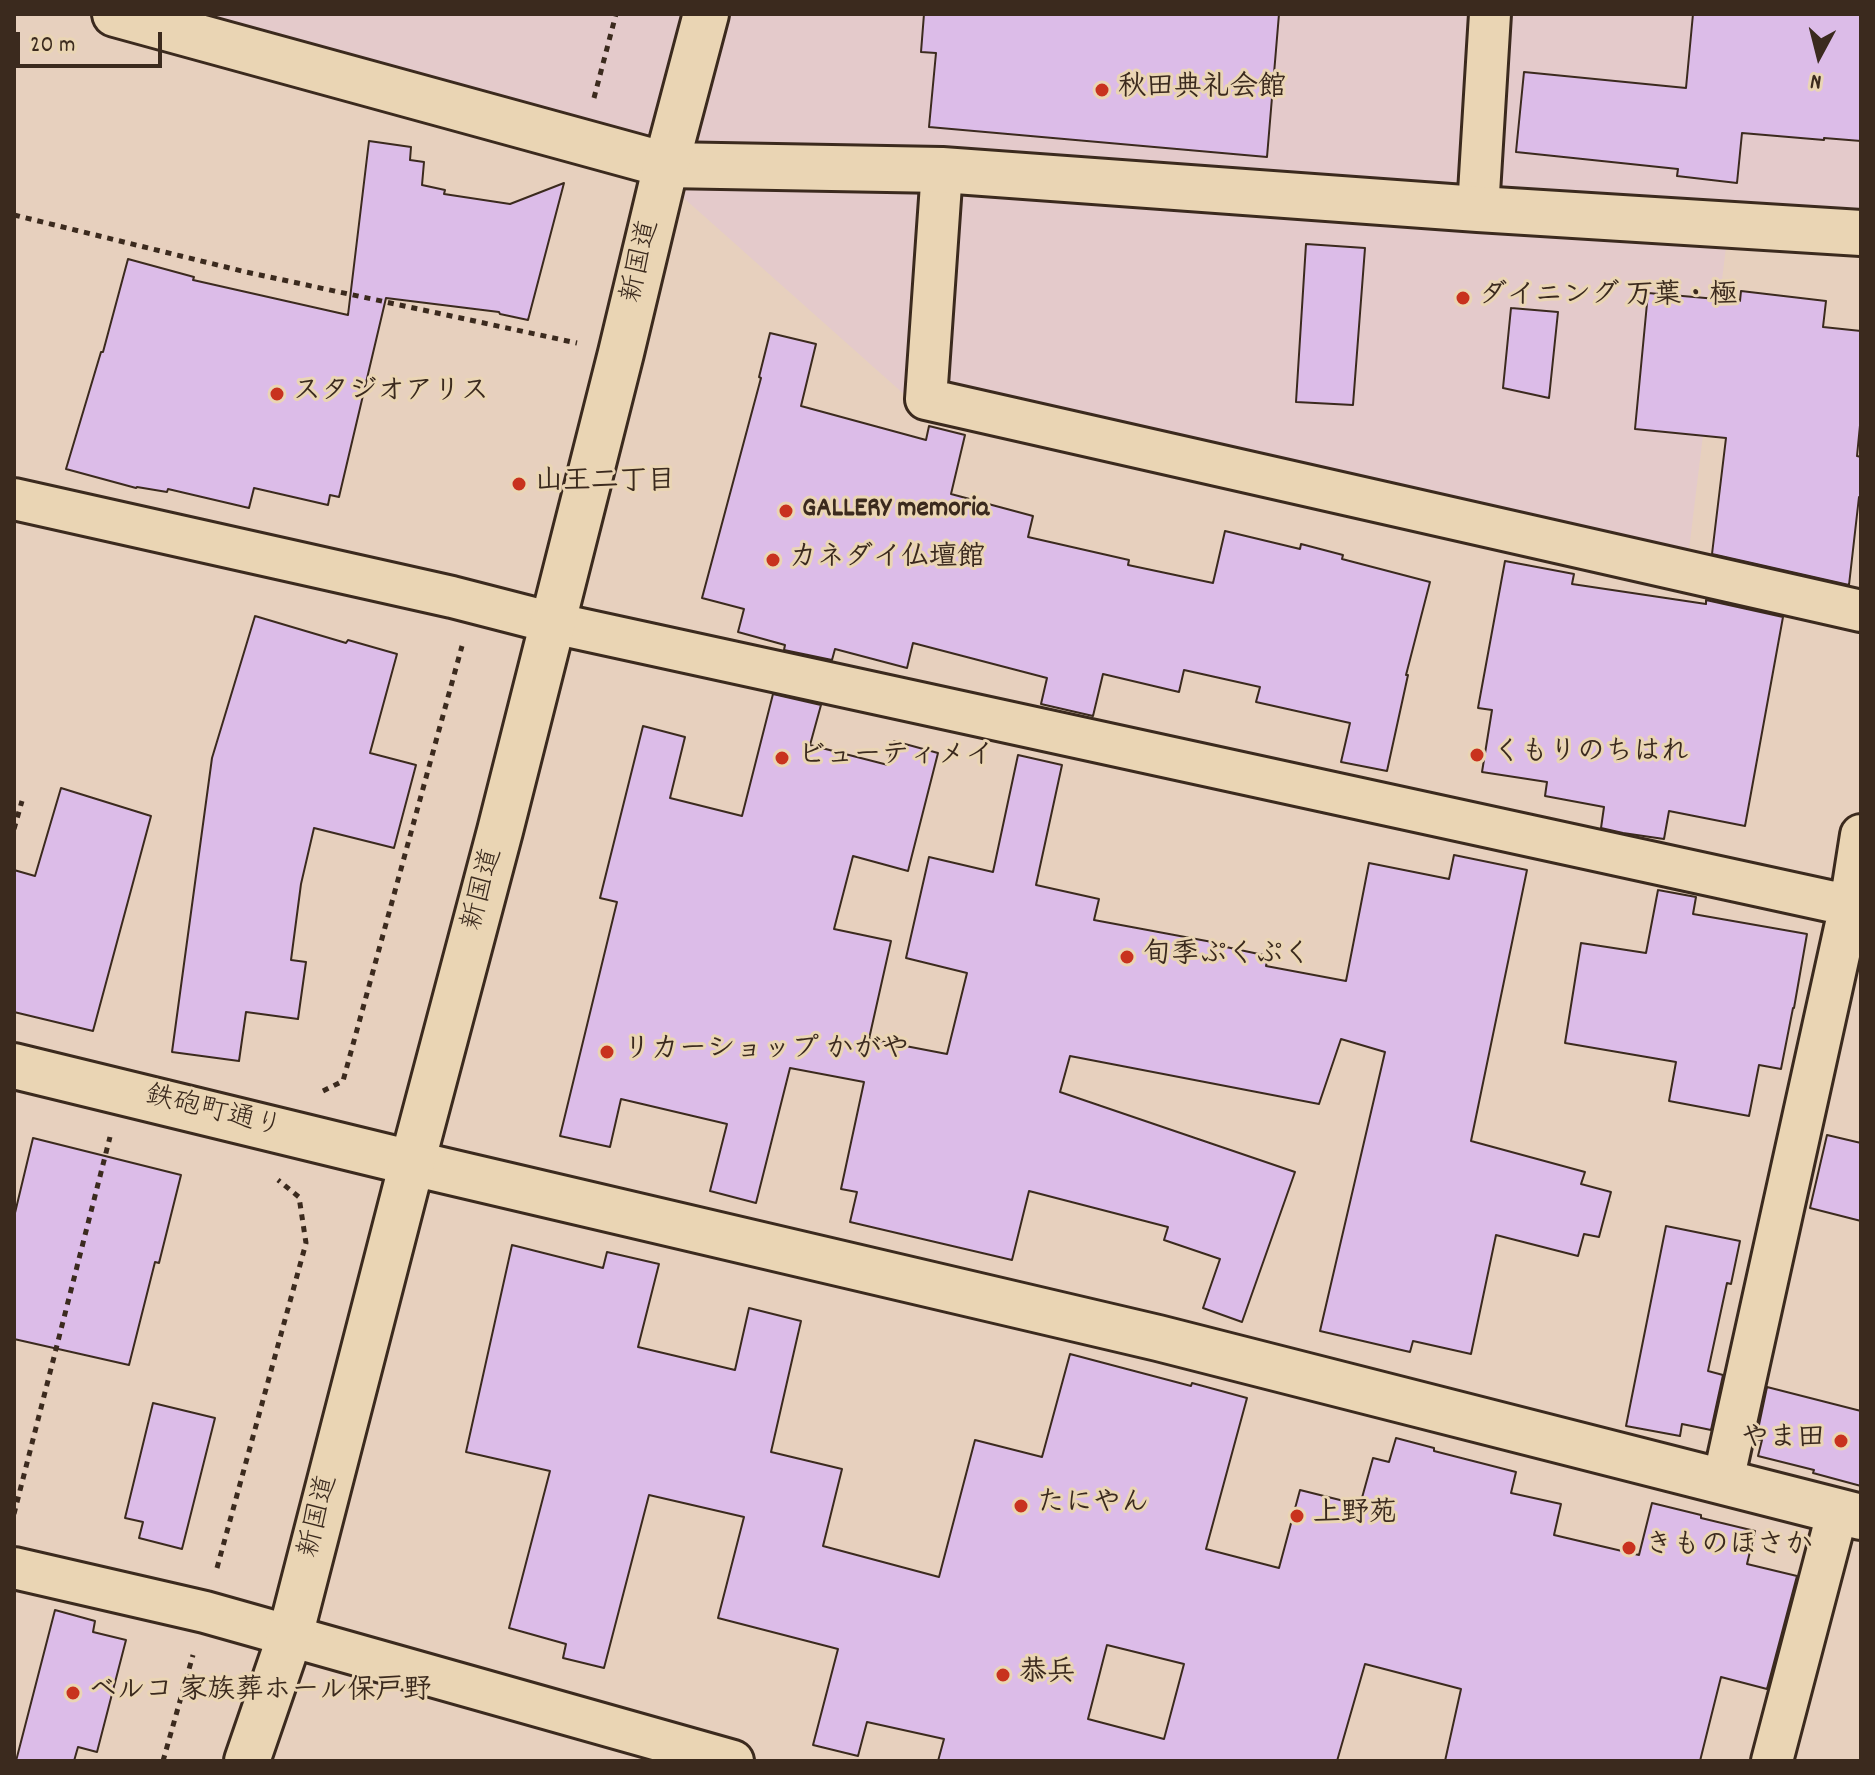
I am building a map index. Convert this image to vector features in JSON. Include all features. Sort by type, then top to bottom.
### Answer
[{"type":"street","points":[[115,14],[666,165],[942,170],[1861,233]]},
{"type":"street","name":"新国道","points":[[247,1761],[290,1636],[500,831],[706,14]]},
{"type":"street","points":[[1478,209],[1490,14]]},
{"type":"street","points":[[942,170],[926,399],[1861,611]]},
{"type":"street","points":[[14,499],[474,602],[553,623],[1856,906]]},
{"type":"street","points":[[1723,1481],[1856,906],[1861,835]]},
{"type":"street","name":"鉄砲町通り","points":[[14,1066],[1142,1334],[1850,1513]]},
{"type":"street","points":[[1772,1761],[1850,1513]]},
{"type":"street","points":[[14,1568],[205,1612],[733,1761]]},
{"type":"path","points":[[582,142],[616,14]]},
{"type":"path","points":[[14,215],[246,272],[621,353]]},
{"type":"path","points":[[311,1096],[343,1081],[474,602]]},
{"type":"path","points":[[14,829],[22,801]]},
{"type":"path","points":[[14,1514],[110,1137],[96,1134]]},
{"type":"path","points":[[163,1761],[306,1243],[299,1197],[274,1177]]},
{"type":"shaded area","points":[[179,14],[1861,14],[1861,249],[1727,239],[1686,574],[915,404],[604,127]]},
{"type":"building","name":"秋田典礼会館","points":[[924,14],[1279,14],[1267,157],[929,127],[936,53],[921,52]]},
{"type":"building","points":[[1693,14],[1861,14],[1861,141],[1742,133],[1737,183],[1677,176],[1678,169],[1516,152],[1524,72],[1686,88]]},
{"type":"building","points":[[369,141],[411,147],[410,160],[424,162],[422,185],[445,190],[444,194],[510,204],[564,183],[528,320],[499,312],[386,298],[339,497],[330,495],[328,505],[254,488],[249,508],[168,489],[167,492],[136,488],[66,469],[128,259],[194,277],[193,280],[348,315]]},
{"type":"building","points":[[1306,244],[1365,248],[1353,405],[1296,402]]},
{"type":"building","points":[[1741,291],[1826,301],[1823,327],[1861,331],[1861,415],[1857,456],[1861,457],[1861,497],[1849,585],[1712,554],[1726,438],[1635,429],[1648,293],[1740,301]]},
{"type":"building","points":[[1511,308],[1558,312],[1549,398],[1503,388]]},
{"type":"building","points":[[770,333],[816,344],[801,406],[926,440],[929,426],[965,435],[951,494],[1033,516],[1028,537],[1129,560],[1128,565],[1213,583],[1225,531],[1300,549],[1301,544],[1343,555],[1342,559],[1430,582],[1406,675],[1387,771],[1341,762],[1350,723],[1256,702],[1260,687],[1184,670],[1179,692],[1103,674],[1093,716],[1041,704],[1047,678],[913,643],[907,668],[835,649],[832,660],[784,650],[785,645],[738,632],[744,609],[702,598],[761,378]]},
{"type":"building","points":[[1505,561],[1574,574],[1572,584],[1706,604],[1706,600],[1783,617],[1745,826],[1669,811],[1664,839],[1623,833],[1601,828],[1604,807],[1545,796],[1547,782],[1482,772],[1492,710],[1478,708]]},
{"type":"building","points":[[255,616],[346,643],[348,640],[397,654],[370,753],[416,765],[394,848],[314,828],[301,884],[291,960],[306,962],[298,1019],[246,1012],[239,1061],[172,1052],[212,758]]},
{"type":"building","points":[[773,694],[821,705],[810,745],[888,765],[894,741],[938,753],[908,871],[853,856],[834,929],[891,941],[869,1039],[947,1054],[967,973],[906,958],[929,857],[993,872],[1018,755],[1062,765],[1036,885],[1099,899],[1094,920],[1268,956],[1266,966],[1346,981],[1369,863],[1449,879],[1454,855],[1527,870],[1471,1141],[1585,1172],[1581,1184],[1611,1192],[1599,1237],[1584,1234],[1578,1256],[1496,1235],[1471,1354],[1413,1341],[1410,1352],[1320,1331],[1385,1052],[1341,1039],[1319,1104],[1070,1056],[1060,1092],[1295,1172],[1242,1322],[1203,1308],[1220,1259],[1164,1240],[1168,1227],[1029,1191],[1012,1260],[850,1222],[857,1192],[841,1189],[864,1082],[790,1068],[756,1203],[710,1191],[727,1124],[621,1099],[610,1147],[560,1136],[617,902],[600,898],[643,726],[685,737],[670,798],[742,816]]},
{"type":"building","points":[[61,788],[151,816],[93,1031],[14,1012],[14,870],[35,876]]},
{"type":"building","points":[[1658,890],[1696,897],[1693,914],[1807,934],[1781,1069],[1759,1065],[1749,1116],[1669,1101],[1676,1062],[1565,1043],[1581,943],[1646,953]]},
{"type":"building","points":[[1827,1135],[1861,1143],[1861,1221],[1810,1208]]},
{"type":"building","points":[[33,1138],[181,1175],[129,1365],[14,1339],[14,1217]]},
{"type":"building","points":[[1666,1226],[1740,1241],[1731,1284],[1727,1283],[1708,1371],[1723,1375],[1711,1430],[1682,1424],[1680,1436],[1626,1426]]},
{"type":"building","points":[[512,1245],[603,1268],[607,1252],[659,1264],[638,1347],[735,1370],[749,1308],[801,1321],[771,1452],[842,1469],[823,1546],[939,1577],[975,1440],[1042,1457],[1070,1354],[1247,1398],[1206,1549],[1279,1568],[1300,1490],[1360,1505],[1373,1458],[1389,1462],[1396,1438],[1516,1472],[1511,1493],[1561,1504],[1554,1535],[1639,1555],[1652,1503],[1755,1531],[1747,1564],[1797,1576],[1767,1689],[1721,1677],[1700,1761],[1445,1761],[1461,1689],[1365,1664],[1337,1761],[938,1761],[944,1739],[867,1722],[858,1756],[813,1745],[838,1649],[718,1618],[744,1517],[649,1495],[604,1668],[563,1658],[566,1644],[509,1628],[550,1471],[466,1452]],"holes":[[[1107,1645],[1184,1664],[1164,1739],[1088,1719]]]},
{"type":"building","points":[[1767,1387],[1861,1411],[1861,1486],[1758,1456],[1762,1440],[1756,1439]]},
{"type":"building","points":[[153,1403],[215,1418],[182,1549],[139,1538],[143,1522],[125,1518]]},
{"type":"building","name":"ベルコ 家族葬ホール保戸野","points":[[55,1610],[95,1621],[93,1632],[126,1640],[97,1752],[78,1747],[74,1761],[16,1761]]},
{"type":"place","name":"秋田典礼会館","points":[[1102,90]]},
{"type":"place","name":"ダイニング 万葉・極","points":[[1463,298]]},
{"type":"place","name":"スタジオアリス","points":[[277,394]]},
{"type":"place","name":"山王二丁目","points":[[519,484]]},
{"type":"place","name":"GALLERY memoria","points":[[786,511]]},
{"type":"place","name":"カネダイ仏壇館","points":[[773,560]]},
{"type":"place","name":"くもりのちはれ","points":[[1477,755]]},
{"type":"place","name":"ビューティメイ","points":[[782,758]]},
{"type":"place","name":"旬季ぷくぷく","points":[[1127,957]]},
{"type":"place","name":"リカーショップ かがや","points":[[607,1052]]},
{"type":"place","name":"やま田","points":[[1841,1441]]},
{"type":"place","name":"たにやん","points":[[1021,1506]]},
{"type":"place","name":"上野苑","points":[[1297,1516]]},
{"type":"place","name":"きものほさか","points":[[1629,1548]]},
{"type":"place","name":"恭兵","points":[[1003,1675]]},
{"type":"place","name":"ベルコ 家族葬ホール保戸野","points":[[73,1693]]}]
